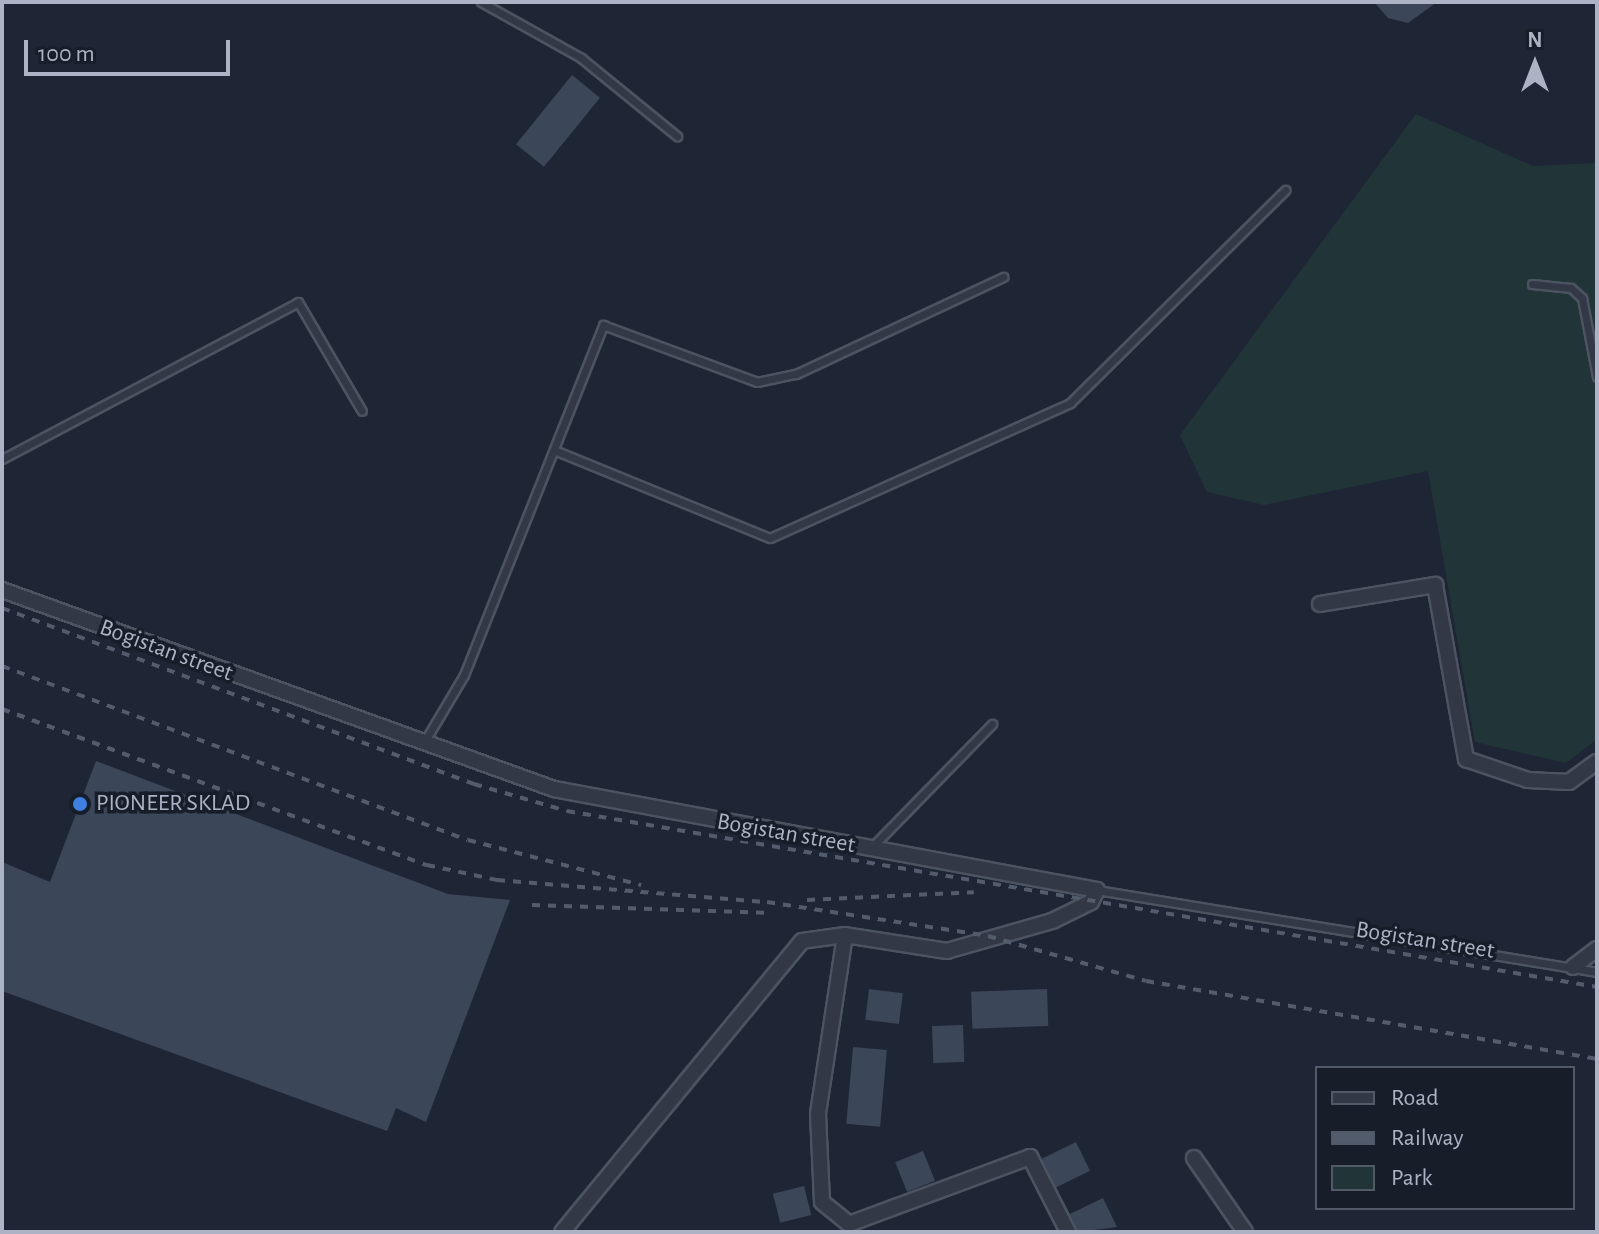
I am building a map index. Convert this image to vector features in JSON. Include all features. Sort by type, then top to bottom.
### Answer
[{"type":"street","points":[[1320,604],[1435,585],[1466,759],[1528,780],[1569,782],[1597,762]]},
{"type":"street","name":"Bogistan street","points":[[2,590],[423,745],[554,789],[1097,890]]},
{"type":"street","points":[[562,1232],[802,941],[845,935],[947,951],[1052,921],[1091,902],[1097,890]]},
{"type":"street","points":[[845,935],[818,1114],[822,1202],[849,1224],[1030,1157],[1068,1232]]},
{"type":"street","points":[[1573,967],[1597,949]]},
{"type":"street","points":[[1194,1158],[1245,1232]]},
{"type":"lane","points":[[481,2],[581,58],[677,136]]},
{"type":"lane","points":[[554,450],[770,538],[1070,403],[1285,190]]},
{"type":"lane","points":[[423,745],[464,675],[603,325],[757,382],[796,374],[1003,277]]},
{"type":"lane","points":[[1532,284],[1571,288],[1582,298],[1597,377]]},
{"type":"lane","points":[[2,459],[298,302],[362,411]]},
{"type":"lane","points":[[870,848],[992,724]]},
{"type":"lane","name":"Bogistan street","points":[[1097,890],[1597,972]]},
{"type":"green space","points":[[1416,114],[1533,166],[1597,163],[1597,739],[1566,763],[1475,742],[1428,471],[1264,505],[1207,492],[1180,435]]},
{"type":"building","points":[[1374,2],[1437,2],[1408,23],[1388,18]]},
{"type":"building","points":[[572,75],[600,98],[544,167],[516,144]]},
{"type":"building","points":[[96,761],[448,894],[510,900],[426,1122],[396,1108],[387,1131],[2,991],[2,862],[50,882]]},
{"type":"building","points":[[869,989],[903,993],[899,1024],[865,1020]]},
{"type":"building","points":[[1047,989],[1048,1026],[972,1029],[971,992]]},
{"type":"building","points":[[963,1025],[964,1062],[933,1063],[932,1026]]},
{"type":"building","points":[[853,1047],[887,1050],[880,1127],[846,1124]]},
{"type":"building","points":[[1076,1142],[1090,1171],[1056,1187],[1042,1159]]},
{"type":"building","points":[[923,1151],[935,1181],[907,1192],[895,1162]]},
{"type":"building","points":[[804,1186],[811,1215],[780,1223],[773,1194]]},
{"type":"building","points":[[1103,1198],[1117,1227],[1078,1232],[1070,1214]]},
{"type":"railway","points":[[2,608],[474,784],[567,811],[1597,987]]},
{"type":"railway","points":[[2,666],[468,840],[641,885]]},
{"type":"railway","points":[[2,709],[427,865],[497,880],[767,902],[988,936],[1146,981],[1597,1059]]},
{"type":"railway","points":[[807,900],[974,892]]},
{"type":"railway","points":[[532,905],[772,913]]},
{"type":"place","name":"PIONEER SKLAD","points":[[80,804]]}]
